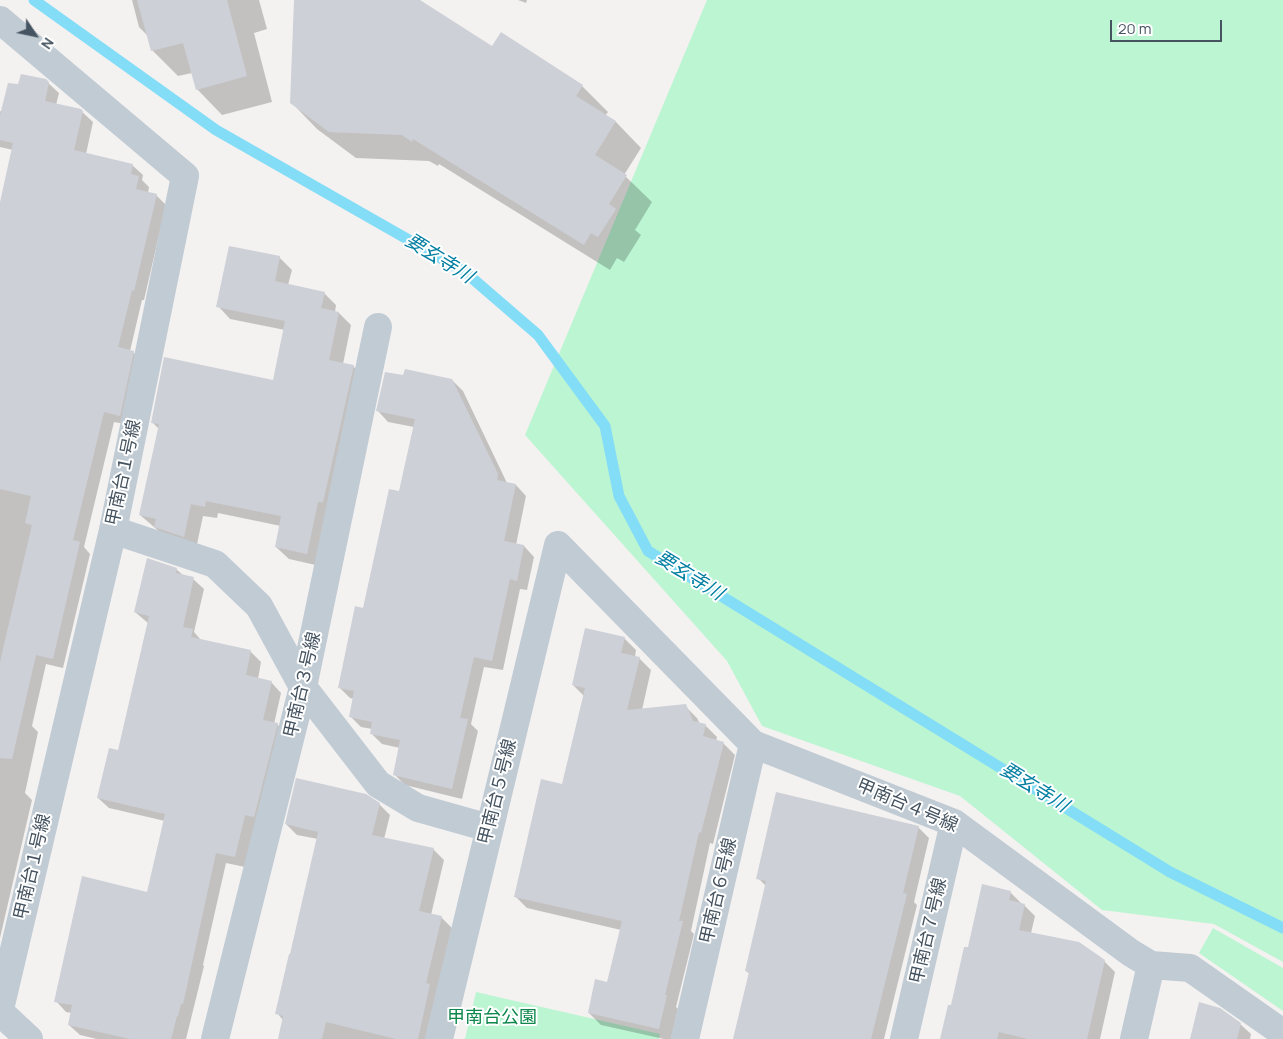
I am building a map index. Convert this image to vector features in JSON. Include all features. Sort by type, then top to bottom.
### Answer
[{"type":"street","name":"甲南台１号線","points":[[0,1009],[113,530],[185,176],[1,23]]},
{"type":"street","name":"甲南台３号線","points":[[215,1039],[303,687],[378,327]]},
{"type":"street","points":[[113,530],[215,564],[259,606],[303,687],[378,784],[418,808],[489,828]]},
{"type":"street","name":"甲南台４号線","points":[[558,545],[753,744],[954,823],[1131,953],[1151,965],[1190,968],[1283,1033]]},
{"type":"street","name":"甲南台５号線","points":[[438,1039],[558,545]]},
{"type":"street","name":"甲南台６号線","points":[[685,1039],[753,744]]},
{"type":"street","name":"甲南台７号線","points":[[904,1039],[954,823]]},
{"type":"street","points":[[1134,1039],[1151,965]]},
{"type":"street","points":[[0,1012],[29,1039]]},
{"type":"green space","points":[[707,0],[1283,0],[1283,962],[1214,924],[1102,910],[960,796],[762,726],[727,661],[525,435]]},
{"type":"green space","points":[[1213,928],[1283,968],[1283,1011],[1199,953]]},
{"type":"green space","name":"甲南台公園","points":[[476,992],[660,1034],[659,1039],[465,1039]]},
{"type":"building","points":[[137,0],[227,0],[247,76],[196,90],[183,43],[151,51]]},
{"type":"building","points":[[294,0],[420,0],[492,46],[501,32],[583,85],[576,96],[616,121],[595,155],[627,175],[609,204],[616,209],[598,237],[591,233],[584,245],[413,139],[412,142],[402,135],[329,132],[290,103]]},
{"type":"building","points":[[21,74],[46,79],[49,82],[45,101],[83,111],[74,150],[133,164],[131,174],[139,176],[136,189],[157,194],[134,291],[132,290],[118,347],[134,351],[120,416],[104,412],[73,540],[80,542],[53,659],[36,655],[12,759],[0,758],[0,662],[32,525],[25,523],[31,496],[0,489],[0,202],[13,143],[0,140],[0,115],[8,83],[18,84]]},
{"type":"building","points":[[229,246],[280,256],[275,281],[325,292],[321,308],[339,312],[329,360],[354,365],[323,502],[318,502],[307,554],[275,547],[281,516],[206,501],[205,507],[191,504],[184,537],[154,527],[156,519],[139,515],[159,424],[151,423],[164,357],[273,380],[285,321],[216,307]]},
{"type":"building","points":[[405,369],[452,379],[498,474],[497,480],[516,484],[504,541],[524,545],[517,581],[510,579],[492,661],[474,657],[460,718],[468,719],[452,789],[393,775],[400,740],[370,734],[372,722],[349,717],[354,691],[338,688],[355,606],[363,608],[389,489],[399,491],[415,419],[376,411],[385,372],[403,375]]},
{"type":"building","points":[[147,558],[177,568],[176,573],[194,577],[183,627],[193,629],[191,637],[251,650],[246,675],[272,681],[263,720],[278,723],[254,817],[245,815],[235,857],[216,853],[183,1004],[181,1004],[171,1039],[130,1039],[68,1025],[72,1005],[54,1002],[82,876],[147,892],[165,814],[97,798],[109,748],[118,750],[149,616],[134,612]]},
{"type":"building","points":[[585,628],[625,637],[621,653],[640,657],[627,710],[686,704],[693,721],[706,724],[703,736],[724,742],[701,833],[699,832],[679,921],[683,921],[665,995],[667,995],[659,1029],[588,1013],[595,979],[607,982],[622,921],[514,897],[541,779],[562,784],[585,688],[572,685]]},
{"type":"building","points":[[296,778],[366,794],[380,803],[372,835],[434,848],[419,911],[442,916],[426,983],[430,984],[418,1039],[396,1039],[326,1022],[322,1039],[278,1039],[283,1016],[275,1014],[318,832],[285,824]]},
{"type":"building","points":[[776,792],[919,826],[903,893],[907,894],[871,1039],[733,1039],[749,972],[745,971],[766,881],[756,879]]},
{"type":"building","points":[[982,884],[1011,891],[1009,900],[1025,904],[1019,930],[1079,942],[1105,960],[1087,1039],[1028,1039],[999,1032],[997,1039],[940,1039],[948,1005],[951,1005],[964,947],[968,947]]},
{"type":"building","points":[[1199,1002],[1220,1008],[1241,1023],[1237,1039],[1190,1039]]},
{"type":"waterway","name":"要玄寺川","points":[[34,0],[216,130],[465,272],[538,335],[605,426],[619,496],[648,551],[1170,872],[1283,928]]}]
